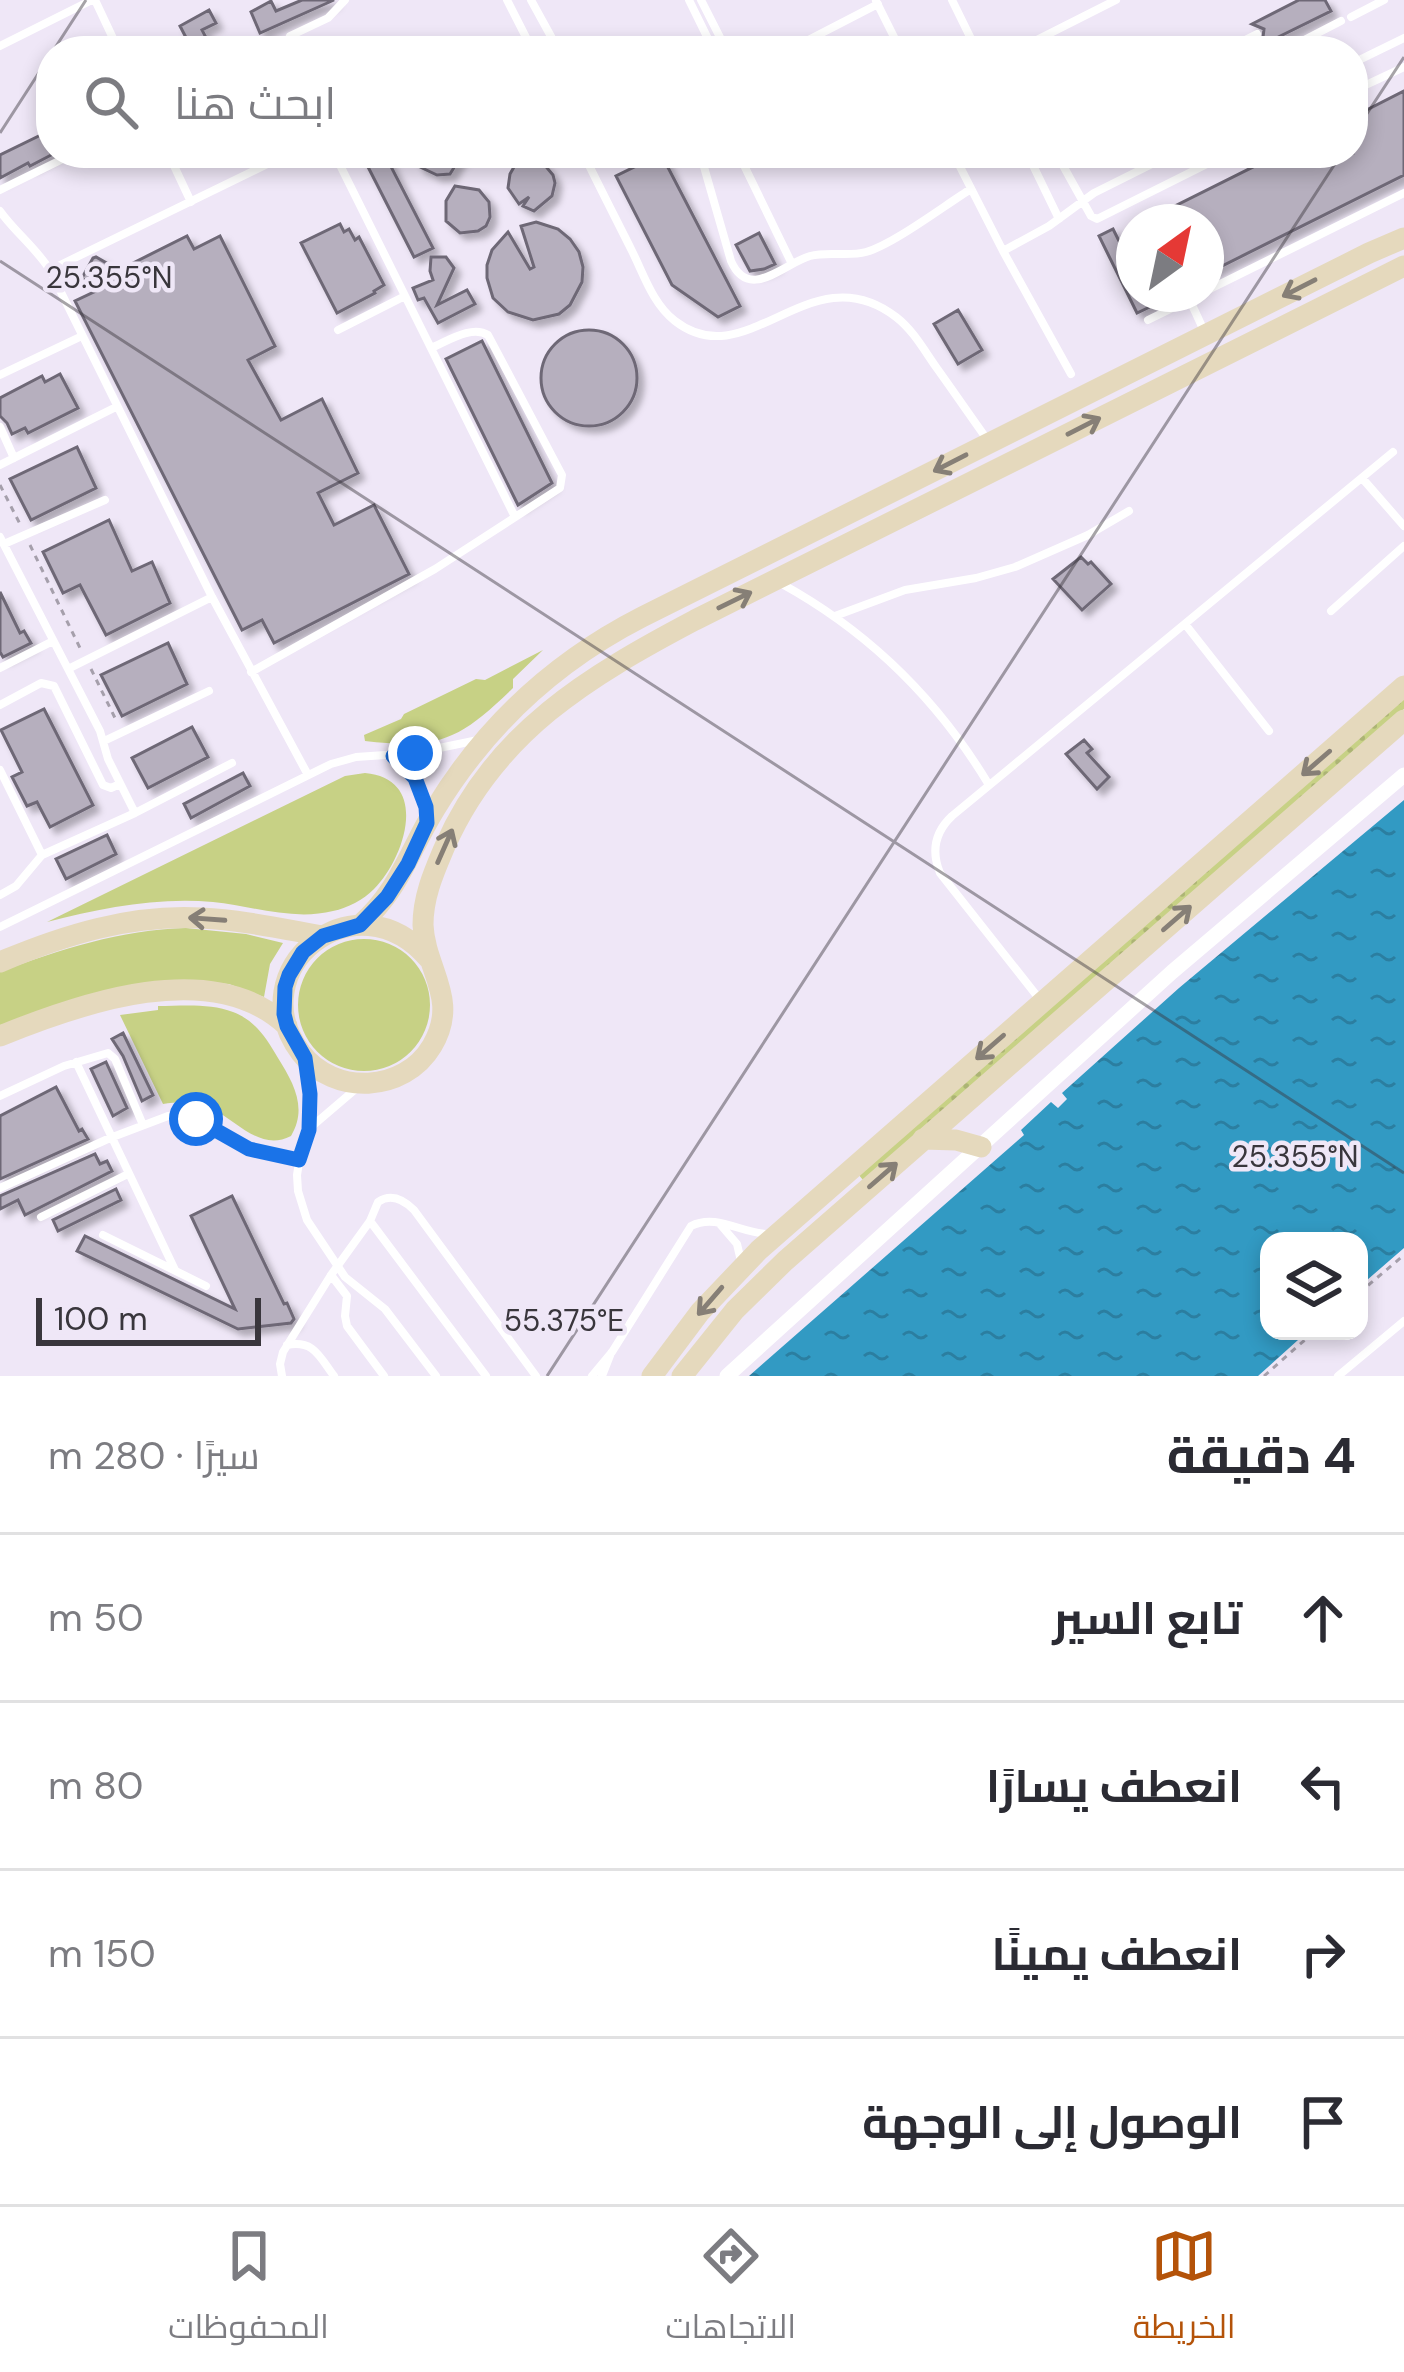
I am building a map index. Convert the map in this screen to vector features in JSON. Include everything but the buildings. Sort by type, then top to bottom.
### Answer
[{"type":"main road","points":[[360,925],[395,886],[427,823],[485,738],[533,689],[588,647],[1404,238]]},
{"type":"main road","points":[[494,765],[530,726],[593,676],[695,620],[1404,266]]},
{"type":"main road","points":[[0,1036],[113,999],[181,991],[242,998],[266,1009],[287,1026],[305,1058],[331,1077],[362,1084],[387,1081],[410,1070],[434,1042],[442,1019],[443,994],[429,959],[423,916],[428,888],[457,821],[517,728],[537,705],[599,658],[597,649],[588,647]]},
{"type":"main road","points":[[652,1376],[692,1323],[777,1234],[1404,686]]},
{"type":"main road","points":[[682,1376],[735,1310],[785,1261],[1404,720]]},
{"type":"main road","points":[[0,962],[78,933],[153,919],[218,919],[323,936]]},
{"type":"main road","points":[[287,1026],[284,1000],[289,975],[303,952],[323,936],[360,925],[387,928],[410,940],[429,959]]},
{"type":"main road","points":[[923,1138],[981,1147]]},
{"type":"main road","points":[[785,1261],[806,1229],[840,1198],[843,1186],[838,1179]]},
{"type":"street","points":[[727,1376],[1172,972],[1404,775]]},
{"type":"lane","points":[[0,46],[94,0],[112,36]]},
{"type":"lane","points":[[289,36],[328,18],[345,0]]},
{"type":"lane","points":[[507,0],[525,36]]},
{"type":"lane","points":[[531,0],[551,36]]},
{"type":"lane","points":[[688,0],[706,36]]},
{"type":"lane","points":[[701,0],[719,36]]},
{"type":"lane","points":[[952,0],[970,36]]},
{"type":"lane","points":[[1045,36],[1116,0]]},
{"type":"lane","points":[[1313,36],[1383,0]]},
{"type":"lane","points":[[815,36],[877,2],[894,36]]},
{"type":"lane","points":[[1253,36],[1257,34]]},
{"type":"lane","points":[[1368,56],[1404,38]]},
{"type":"lane","points":[[1368,84],[1404,67]]},
{"type":"lane","points":[[0,190],[45,168]]},
{"type":"lane","points":[[174,168],[190,202]]},
{"type":"lane","points":[[50,270],[259,168]]},
{"type":"lane","points":[[341,168],[515,517]]},
{"type":"lane","points":[[590,168],[655,298],[677,323],[708,336],[730,336],[811,301],[849,298],[874,304],[897,317],[915,336],[990,443]]},
{"type":"lane","points":[[704,168],[735,271],[752,280],[816,254],[868,251],[971,189]]},
{"type":"lane","points":[[745,168],[792,264]]},
{"type":"lane","points":[[960,168],[1071,374]]},
{"type":"lane","points":[[1034,168],[1059,219]]},
{"type":"lane","points":[[1065,168],[1091,216],[1100,218],[1199,168]]},
{"type":"lane","points":[[1003,251],[1145,168]]},
{"type":"lane","points":[[1224,283],[1404,193]]},
{"type":"lane","points":[[0,211],[50,270],[212,597],[308,775]]},
{"type":"lane","points":[[338,330],[405,296]]},
{"type":"lane","points":[[1148,320],[1162,312]]},
{"type":"lane","points":[[1196,312],[1206,334]]},
{"type":"lane","points":[[251,672],[434,569],[562,484],[562,475],[485,332],[473,331],[431,348]]},
{"type":"lane","points":[[0,375],[82,336]]},
{"type":"lane","points":[[0,465],[116,406]]},
{"type":"lane","points":[[0,427],[14,458]]},
{"type":"lane","points":[[1042,1002],[940,873],[934,846],[940,829],[1393,452]]},
{"type":"lane","points":[[1361,478],[1404,526]]},
{"type":"lane","points":[[106,500],[2,541],[104,741],[135,814]]},
{"type":"lane","points":[[1396,517],[1404,509]]},
{"type":"lane","points":[[835,616],[905,590],[1015,567],[1129,511]]},
{"type":"lane","points":[[1331,611],[1404,546]]},
{"type":"lane","points":[[776,580],[835,616],[915,685],[989,785]]},
{"type":"lane","points":[[68,669],[212,597]]},
{"type":"lane","points":[[1185,624],[1269,731]]},
{"type":"lane","points":[[0,668],[53,641]]},
{"type":"lane","points":[[0,705],[41,683],[54,686],[103,785],[120,784]]},
{"type":"lane","points":[[104,741],[209,691]]},
{"type":"lane","points":[[0,927],[343,760],[437,750],[485,738]]},
{"type":"lane","points":[[393,756],[415,778],[427,823]]},
{"type":"lane","points":[[0,895],[16,886],[42,855],[135,814],[232,763]]},
{"type":"lane","points":[[0,770],[42,855]]},
{"type":"lane","points":[[0,1096],[104,1053],[113,1056],[143,1125]]},
{"type":"lane","points":[[305,1058],[309,1130],[299,1160],[298,1191],[307,1220],[344,1290],[347,1326],[384,1376]]},
{"type":"lane","points":[[76,1062],[175,1270]]},
{"type":"lane","points":[[309,1130],[362,1084]]},
{"type":"lane","points":[[0,1188],[168,1116],[196,1119],[249,1149],[299,1160]]},
{"type":"lane","points":[[41,1217],[128,1174]]},
{"type":"lane","points":[[282,1376],[280,1358],[287,1345],[385,1198],[409,1205],[536,1376]]},
{"type":"lane","points":[[370,1221],[486,1376]]},
{"type":"lane","points":[[592,1376],[691,1226],[718,1222],[755,1234],[777,1234]]},
{"type":"lane","points":[[718,1222],[737,1244],[742,1267]]},
{"type":"lane","points":[[103,1235],[206,1286]]},
{"type":"lane","points":[[334,1271],[385,1309],[436,1376]]},
{"type":"lane","points":[[347,1301],[363,1292]]},
{"type":"lane","points":[[1338,1376],[1404,1321]]},
{"type":"lane","points":[[287,1345],[310,1347],[334,1376]]},
{"type":"lane","points":[[602,1376],[611,1352]]},
{"type":"path","points":[[0,485],[122,732]]},
{"type":"path","points":[[1368,1285],[1404,1255]]},
{"type":"path","points":[[1264,1376],[1306,1340]]},
{"type":"green space","points":[[543,650],[513,679],[513,688],[463,730],[431,742],[365,741],[364,735],[404,714]]},
{"type":"green space","points":[[1404,698],[1404,709],[863,1180],[858,1174]]},
{"type":"green space","points":[[365,773],[386,778],[399,789],[406,822],[385,875],[350,906],[303,914],[213,902],[150,902],[47,922],[345,776]]},
{"type":"green space","points":[[186,928],[283,943],[270,964],[264,997],[229,984],[189,981],[0,1025],[0,972],[91,942]]},
{"type":"green space","points":[[364,939],[389,944],[411,958],[425,980],[430,1005],[425,1030],[411,1052],[389,1066],[364,1071],[339,1066],[317,1052],[303,1030],[298,1005],[303,980],[317,958],[339,944]]},
{"type":"green space","points":[[158,1006],[215,1007],[254,1025],[293,1086],[298,1115],[291,1136],[259,1138],[206,1106],[163,1104],[120,1015],[158,1010]]},
{"type":"water","points":[[1404,800],[1404,1248],[1368,1279],[1368,1232],[1260,1232],[1260,1340],[1298,1340],[1258,1376],[749,1376],[1024,1135],[1021,1130],[1051,1102],[1058,1108],[1067,1099],[1062,1093],[1179,988]]},
{"type":"route","points":[[196,1119],[249,1149],[299,1160],[309,1130],[310,1094],[305,1058],[284,1014],[285,987],[295,963],[312,943],[335,930],[360,925],[402,875],[427,823],[426,807],[415,778],[393,756],[415,753]]}]
